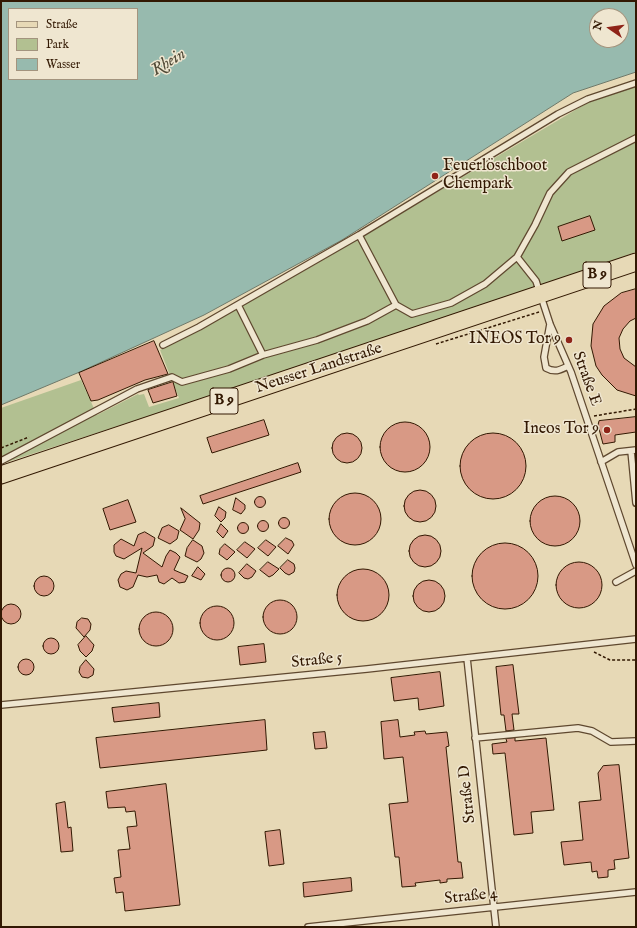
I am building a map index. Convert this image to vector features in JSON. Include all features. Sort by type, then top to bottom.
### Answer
[{"type":"main road","name":"Neusser Landstraße","points":[[1,475],[636,262]]},
{"type":"lane","points":[[163,345],[199,327],[359,235],[558,114],[588,99],[636,83]]},
{"type":"lane","points":[[359,235],[396,305],[412,314],[451,302],[485,284],[517,257],[535,225],[550,193],[569,172],[636,138]]},
{"type":"lane","name":"Straße E","points":[[517,257],[536,281],[550,324],[568,366],[586,417],[636,565]]},
{"type":"lane","points":[[238,305],[263,355]]},
{"type":"lane","points":[[1,461],[137,389],[172,377],[182,382],[229,369],[263,355],[339,332],[367,321],[396,305]]},
{"type":"lane","points":[[550,324],[544,357],[546,368],[552,371],[557,371],[568,366]]},
{"type":"lane","points":[[601,462],[618,452],[633,450],[636,503]]},
{"type":"lane","points":[[629,544],[636,541]]},
{"type":"lane","points":[[616,582],[636,571]]},
{"type":"lane","name":"Straße 5","points":[[1,705],[467,658],[636,639]]},
{"type":"lane","name":"Straße D","points":[[467,658],[496,927]]},
{"type":"lane","points":[[476,738],[578,728],[592,731],[611,742],[636,741]]},
{"type":"lane","name":"Straße 4","points":[[308,927],[636,892]]},
{"type":"path","points":[[586,417],[636,409]]},
{"type":"path","points":[[586,644],[592,651],[610,660],[636,660]]},
{"type":"green space","points":[[636,82],[636,252],[478,309],[1,464],[1,408],[81,380],[97,415],[138,394],[144,394],[149,407],[179,398],[160,350],[311,267],[604,93]]},
{"type":"water","name":"Rhein","points":[[1,1],[636,1],[636,72],[573,93],[342,240],[204,315],[82,371],[1,405]]},
{"type":"building","points":[[590,216],[595,230],[562,241],[558,227]]},
{"type":"building","points":[[636,289],[636,318],[630,321],[623,329],[619,338],[620,349],[624,358],[636,367],[636,396],[617,390],[602,375],[596,366],[591,346],[593,324],[604,306],[621,293]]},
{"type":"building","points":[[154,341],[168,374],[145,380],[98,400],[91,401],[79,373]]},
{"type":"building","points":[[173,382],[177,396],[153,403],[148,390]]},
{"type":"building","points":[[636,417],[636,432],[615,435],[615,442],[603,444],[598,425],[599,421]]},
{"type":"building","points":[[264,420],[269,435],[212,453],[207,438]]},
{"type":"building","points":[[400,422],[410,422],[423,429],[430,442],[430,452],[423,465],[410,472],[400,472],[391,468],[384,461],[380,452],[380,442],[384,433],[391,426]]},
{"type":"building","points":[[347,433],[358,437],[362,448],[358,459],[347,463],[336,459],[332,448],[336,437]]},
{"type":"building","points":[[487,433],[499,433],[511,438],[521,448],[526,460],[524,479],[511,494],[499,499],[487,499],[475,494],[465,484],[460,472],[460,460],[465,448],[475,438]]},
{"type":"building","points":[[298,463],[301,472],[203,504],[200,496]]},
{"type":"building","points":[[417,490],[423,490],[433,497],[436,506],[435,512],[429,519],[423,522],[417,522],[407,515],[404,509],[404,503],[411,493]]},
{"type":"building","points":[[350,493],[360,493],[374,500],[381,514],[381,524],[374,538],[360,545],[350,545],[340,541],[333,534],[329,524],[329,514],[333,504],[340,497]]},
{"type":"building","points":[[260,496],[264,498],[266,502],[264,506],[260,508],[256,506],[254,502],[256,498]]},
{"type":"building","points":[[550,496],[560,496],[573,503],[580,516],[580,526],[573,539],[560,546],[550,546],[541,542],[534,535],[530,526],[530,516],[534,507],[541,500]]},
{"type":"building","points":[[236,498],[245,505],[245,509],[241,514],[233,510]]},
{"type":"building","points":[[128,500],[136,522],[110,530],[103,509]]},
{"type":"building","points":[[219,507],[226,512],[225,518],[221,522],[215,516]]},
{"type":"building","points":[[181,508],[200,523],[199,530],[193,539],[180,530],[185,519]]},
{"type":"building","points":[[284,517],[288,519],[290,523],[288,527],[284,529],[280,527],[278,523],[280,519]]},
{"type":"building","points":[[263,520],[267,522],[269,526],[267,530],[263,532],[259,530],[257,526],[259,522]]},
{"type":"building","points":[[243,522],[247,524],[249,528],[247,532],[243,534],[239,532],[237,528],[239,524]]},
{"type":"building","points":[[221,524],[228,531],[223,538],[217,532]]},
{"type":"building","points":[[169,525],[179,531],[177,539],[170,544],[158,538],[162,528]]},
{"type":"building","points":[[145,532],[155,538],[153,546],[143,553],[162,567],[170,550],[176,553],[180,557],[174,570],[188,576],[185,582],[179,583],[172,578],[164,584],[159,582],[157,575],[147,577],[138,575],[133,587],[127,590],[120,587],[118,580],[121,574],[126,571],[136,573],[142,548],[124,559],[116,556],[114,552],[114,545],[121,539],[134,546],[138,535]]},
{"type":"building","points":[[422,535],[428,535],[438,542],[441,551],[440,557],[434,564],[428,567],[422,567],[412,560],[409,554],[409,548],[416,538]]},
{"type":"building","points":[[286,538],[292,541],[294,545],[288,554],[278,546]]},
{"type":"building","points":[[193,540],[202,546],[204,553],[201,559],[197,562],[185,556],[187,548]]},
{"type":"building","points":[[266,540],[276,547],[268,556],[258,548]]},
{"type":"building","points":[[245,542],[255,549],[247,558],[237,550]]},
{"type":"building","points":[[499,543],[511,543],[523,548],[533,558],[538,570],[536,589],[523,604],[511,609],[499,609],[487,604],[477,594],[472,582],[472,570],[477,558],[487,548]]},
{"type":"building","points":[[225,544],[235,552],[227,560],[219,554],[220,549]]},
{"type":"building","points":[[288,560],[294,564],[295,568],[294,572],[289,575],[280,568]]},
{"type":"building","points":[[268,562],[279,569],[269,577],[260,570]]},
{"type":"building","points":[[579,562],[592,566],[598,572],[602,585],[598,598],[592,604],[579,608],[566,604],[560,598],[556,585],[560,572],[566,566]]},
{"type":"building","points":[[247,564],[256,571],[252,577],[248,579],[244,578],[239,573]]},
{"type":"building","points":[[198,567],[205,574],[201,580],[192,576]]},
{"type":"building","points":[[228,568],[233,570],[235,575],[233,580],[228,582],[223,580],[221,575],[223,570]]},
{"type":"building","points":[[363,569],[377,573],[385,581],[389,595],[385,609],[377,617],[363,621],[349,617],[341,609],[337,595],[341,581],[349,573]]},
{"type":"building","points":[[40,576],[48,576],[54,582],[54,590],[48,596],[40,596],[34,590],[34,582]]},
{"type":"building","points":[[432,580],[438,582],[443,587],[445,596],[443,605],[438,610],[426,612],[420,610],[415,605],[413,593],[415,587],[420,582]]},
{"type":"building","points":[[280,600],[286,601],[292,605],[296,611],[296,623],[292,629],[286,633],[280,634],[274,633],[268,629],[264,623],[263,617],[264,611],[268,605],[274,601]]},
{"type":"building","points":[[7,604],[15,604],[21,610],[21,618],[15,624],[7,624],[1,618],[1,610]]},
{"type":"building","points":[[214,606],[220,606],[224,607],[231,613],[234,623],[233,630],[227,637],[220,640],[214,640],[210,639],[203,633],[200,626],[200,620],[201,616],[207,609]]},
{"type":"building","points":[[153,612],[159,612],[163,613],[170,619],[173,629],[172,636],[166,643],[159,646],[153,646],[149,645],[142,639],[139,632],[139,626],[140,622],[146,615]]},
{"type":"building","points":[[82,618],[88,619],[91,624],[90,630],[84,637],[76,628],[77,622]]},
{"type":"building","points":[[86,636],[94,645],[92,651],[86,657],[80,651],[78,645]]},
{"type":"building","points":[[48,638],[54,638],[59,643],[57,652],[54,654],[48,654],[43,649],[43,643]]},
{"type":"building","points":[[264,644],[266,662],[240,665],[238,647]]},
{"type":"building","points":[[23,659],[29,659],[34,664],[32,673],[29,675],[23,675],[18,670],[18,664]]},
{"type":"building","points":[[86,660],[94,669],[93,675],[88,678],[82,677],[79,672],[80,667]]},
{"type":"building","points":[[513,665],[519,714],[512,714],[514,730],[506,731],[504,715],[501,715],[496,667]]},
{"type":"building","points":[[440,672],[444,706],[419,710],[418,698],[394,701],[391,678]]},
{"type":"building","points":[[159,703],[160,717],[114,722],[112,708]]},
{"type":"building","points":[[265,720],[267,750],[100,768],[96,738]]},
{"type":"building","points":[[398,720],[400,737],[415,735],[414,732],[425,731],[426,734],[447,732],[449,746],[446,747],[458,862],[461,862],[463,878],[447,879],[447,882],[440,883],[440,880],[415,883],[416,886],[402,887],[399,857],[395,857],[389,804],[408,802],[403,757],[384,759],[381,722]]},
{"type":"building","points":[[325,732],[327,748],[315,749],[313,733]]},
{"type":"building","points":[[515,738],[515,741],[546,738],[554,810],[531,812],[533,833],[514,835],[505,753],[493,754],[492,744],[507,742],[506,739]]},
{"type":"building","points":[[619,765],[629,858],[614,860],[615,869],[608,870],[608,877],[598,878],[597,871],[592,872],[591,862],[564,865],[561,842],[583,840],[579,802],[601,800],[598,773],[603,766]]},
{"type":"building","points":[[166,784],[180,905],[125,911],[123,892],[116,893],[114,878],[121,877],[118,850],[130,849],[127,827],[137,826],[135,811],[126,812],[125,807],[108,808],[106,792]]},
{"type":"building","points":[[65,802],[68,828],[71,827],[73,851],[61,852],[56,804]]},
{"type":"building","points":[[280,830],[284,864],[269,866],[265,832]]},
{"type":"building","points":[[351,878],[352,891],[304,897],[303,883]]},
{"type":"place","name":"Feuerlöschboot Chempark","points":[[435,176]]},
{"type":"place","name":"INEOS Tor 9","points":[[569,340]]},
{"type":"place","name":"Ineos Tor 9","points":[[607,430]]}]
